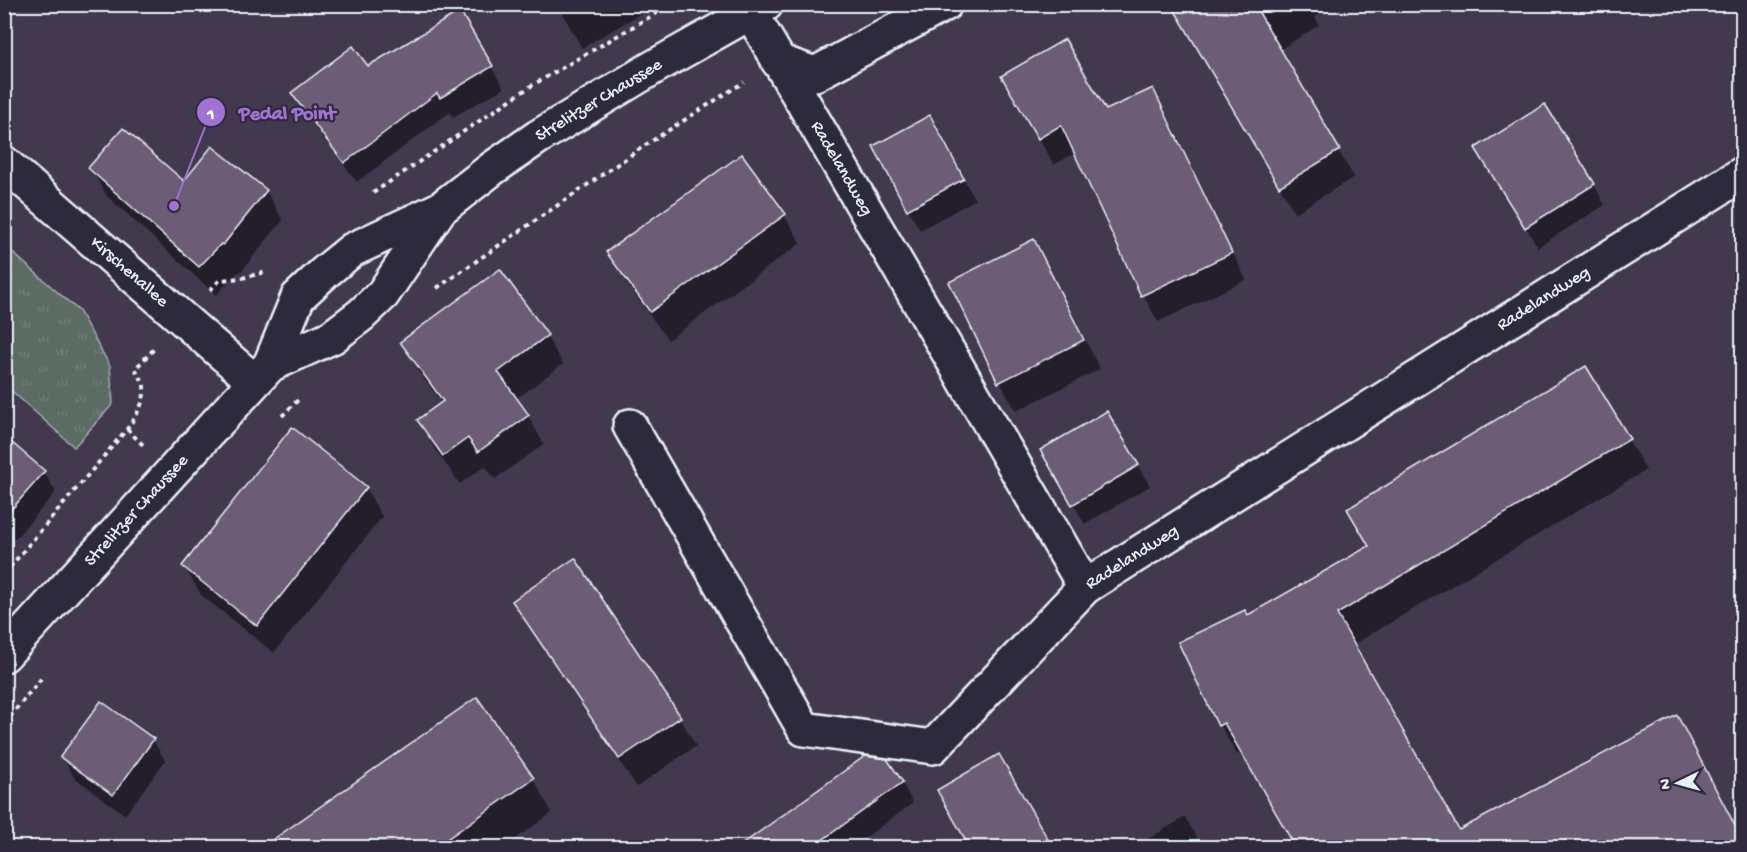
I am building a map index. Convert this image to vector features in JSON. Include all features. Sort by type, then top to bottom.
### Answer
[{"type":"street","points":[[778,61],[815,74],[945,4]]},
{"type":"street","name":"Radelandweg","points":[[758,9],[778,61],[1085,587],[1743,174]]},
{"type":"street","name":"Strelitzer Chaussee","points":[[4,655],[262,373],[298,297],[325,272],[352,250],[440,209],[538,137],[654,67],[758,9]]},
{"type":"street","name":"Kirschenallee","points":[[4,163],[262,373]]},
{"type":"street","name":"Strelitzer Chaussee","points":[[262,373],[332,337],[361,315],[383,294],[440,209]]},
{"type":"street","points":[[630,426],[804,729],[933,747],[1085,587]]},
{"type":"path","points":[[436,289],[644,146],[778,61]]},
{"type":"path","points":[[280,417],[304,393]]},
{"type":"path","points":[[4,574],[127,429]]},
{"type":"path","points":[[4,724],[47,671]]},
{"type":"green space","points":[[5,246],[79,311],[110,366],[113,404],[74,447],[5,385]]},
{"type":"building","points":[[1171,4],[1254,4],[1340,150],[1279,187]]},
{"type":"building","points":[[460,11],[493,66],[440,98],[437,93],[344,163],[291,93],[353,46],[368,66]]},
{"type":"building","points":[[1065,39],[1106,110],[1153,88],[1232,253],[1141,296],[1061,125],[1038,139],[1001,76]]},
{"type":"building","points":[[1545,104],[1595,184],[1525,228],[1475,148]]},
{"type":"building","points":[[930,115],[964,179],[907,210],[873,146]]},
{"type":"building","points":[[123,128],[184,181],[212,146],[267,190],[223,245],[221,244],[199,267],[88,168]]},
{"type":"building","points":[[742,154],[786,214],[650,312],[606,252]]},
{"type":"building","points":[[1034,239],[1084,340],[998,383],[949,282]]},
{"type":"building","points":[[500,269],[548,335],[498,372],[529,415],[478,452],[468,438],[443,456],[417,420],[443,401],[400,342]]},
{"type":"building","points":[[1586,366],[1630,439],[1337,614],[1459,830],[1677,715],[1743,841],[1743,848],[1296,848],[1224,723],[1218,726],[1178,642],[1245,610],[1248,615],[1369,546],[1347,509]]},
{"type":"building","points":[[1107,411],[1139,465],[1072,505],[1040,450]]},
{"type":"building","points":[[292,427],[367,487],[257,626],[182,566]]},
{"type":"building","points":[[4,436],[45,471],[4,518]]},
{"type":"building","points":[[575,558],[681,717],[619,759],[512,601]]},
{"type":"building","points":[[477,697],[534,778],[434,848],[261,848]]},
{"type":"building","points":[[101,701],[154,739],[113,795],[60,757]]},
{"type":"building","points":[[999,754],[1053,848],[970,848],[937,790]]},
{"type":"building","points":[[865,756],[887,759],[903,782],[811,848],[737,848]]},
{"type":"place","name":"Pedal Point","points":[[174,206]]}]
